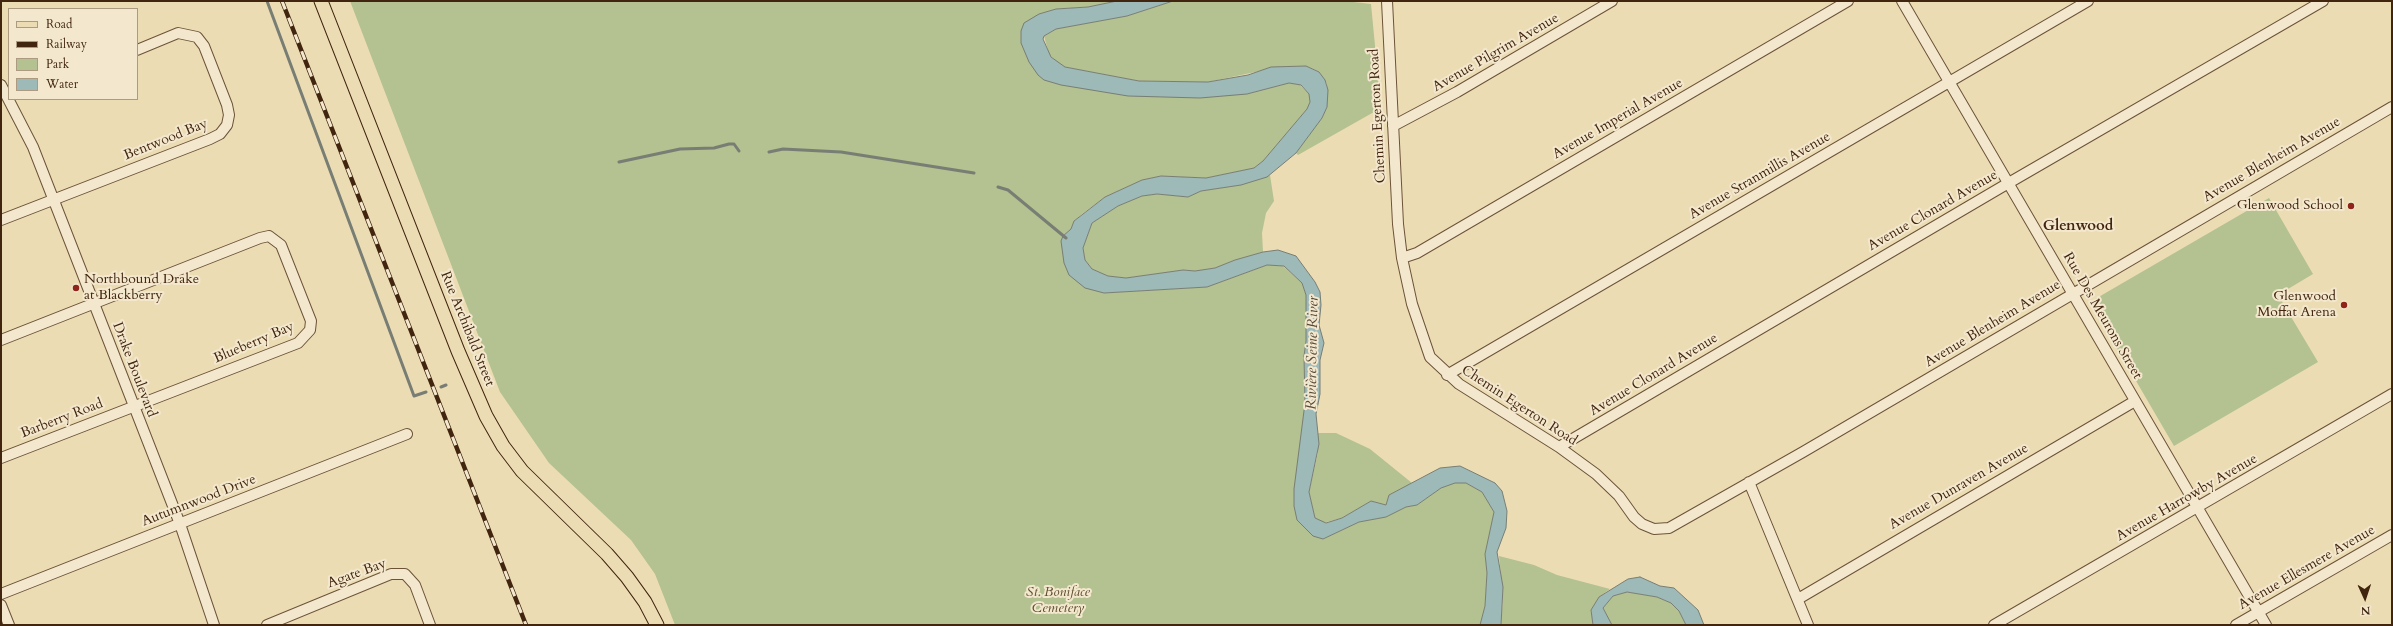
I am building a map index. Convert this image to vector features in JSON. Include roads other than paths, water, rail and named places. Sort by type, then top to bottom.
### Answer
[{"type":"main road","name":"Rue Archibald Street","points":[[321,1],[458,351],[486,416],[503,446],[522,471],[607,554],[627,577],[645,602],[657,625]]},
{"type":"street","name":"Chemin Egerton Road","points":[[1387,1],[1398,224],[1402,258],[1412,304],[1430,357],[1446,375],[1559,447],[1619,496],[1634,517],[1642,524],[1654,529],[1669,528]]},
{"type":"street","name":"Avenue Pilgrim Avenue","points":[[1393,126],[1452,95],[1612,1]]},
{"type":"street","name":"Avenue Imperial Avenue","points":[[1402,258],[1417,253],[1430,246],[1848,1]]},
{"type":"street","name":"Rue Des Meurons Street","points":[[1902,1],[2266,625]]},
{"type":"street","name":"Avenue Stranmillis Avenue","points":[[1446,375],[2088,1]]},
{"type":"street","name":"Avenue Clonard Avenue","points":[[1559,447],[2008,183],[2324,1]]},
{"type":"street","name":"Bentwood Bay","points":[[53,200],[210,139],[220,134],[227,125],[229,115],[227,105],[204,46],[198,37],[178,34],[138,50]]},
{"type":"street","name":"Drake Boulevard","points":[[1,85],[7,101],[33,147],[133,407],[180,524],[214,625]]},
{"type":"street","name":"Avenue Blenheim Avenue","points":[[1669,528],[2392,107]]},
{"type":"street","points":[[1,220],[53,200]]},
{"type":"street","name":"Blueberry Bay","points":[[93,304],[260,238],[270,236],[281,245],[298,286],[311,320],[310,330],[298,343],[133,407]]},
{"type":"street","points":[[1,340],[93,304]]},
{"type":"street","name":"Avenue Harrowby Avenue","points":[[1994,625],[2197,509],[2392,394]]},
{"type":"street","name":"Avenue Dunraven Avenue","points":[[1798,598],[2135,401]]},
{"type":"street","name":"Barberry Road","points":[[1,458],[133,407]]},
{"type":"street","name":"Autumnwood Drive","points":[[1,594],[407,434]]},
{"type":"street","points":[[1749,482],[1808,625]]},
{"type":"street","name":"Avenue Ellesmere Avenue","points":[[2236,625],[2392,535]]},
{"type":"street","name":"Agate Bay","points":[[267,625],[391,574],[405,574],[414,585],[430,625]]},
{"type":"street","points":[[1,605],[9,625]]},
{"type":"water","name":"Rivière Seine River","points":[[1117,1],[1173,1],[1127,16],[1056,29],[1044,36],[1043,39],[1051,57],[1065,67],[1139,81],[1208,82],[1248,75],[1271,67],[1306,66],[1319,72],[1325,80],[1328,90],[1327,107],[1322,118],[1296,153],[1267,177],[1241,185],[1201,191],[1188,197],[1157,194],[1142,196],[1118,206],[1092,223],[1083,248],[1085,260],[1092,269],[1108,276],[1126,278],[1183,270],[1195,271],[1215,268],[1235,260],[1263,252],[1278,250],[1296,256],[1315,282],[1320,292],[1321,305],[1319,325],[1324,343],[1320,360],[1320,394],[1316,414],[1319,444],[1309,492],[1315,518],[1326,523],[1342,518],[1371,501],[1386,505],[1389,495],[1440,468],[1460,466],[1495,483],[1502,491],[1507,511],[1506,528],[1497,552],[1503,587],[1501,625],[1480,625],[1485,606],[1487,573],[1485,554],[1494,512],[1482,492],[1466,483],[1455,483],[1441,488],[1417,505],[1406,507],[1386,517],[1359,522],[1323,539],[1313,536],[1297,520],[1294,506],[1294,489],[1305,403],[1304,356],[1306,341],[1306,295],[1302,283],[1284,266],[1267,265],[1207,287],[1104,293],[1085,288],[1069,275],[1064,263],[1061,241],[1063,236],[1071,229],[1074,221],[1105,197],[1142,180],[1161,176],[1206,178],[1254,168],[1263,161],[1307,109],[1310,102],[1309,94],[1301,85],[1289,83],[1247,94],[1200,98],[1128,96],[1061,85],[1044,80],[1038,75],[1029,62],[1021,43],[1021,31],[1024,23],[1039,14],[1056,9],[1088,7]]},
{"type":"water","points":[[1640,577],[1660,586],[1674,588],[1698,610],[1704,625],[1686,625],[1679,611],[1671,603],[1657,597],[1627,592],[1613,596],[1603,608],[1612,625],[1593,625],[1591,610],[1599,597],[1628,579]]},
{"type":"waterway","points":[[267,1],[414,396],[426,392]]},
{"type":"waterway","points":[[619,162],[680,149],[714,148],[729,144],[734,144],[739,151]]},
{"type":"waterway","points":[[769,152],[783,149],[841,152],[974,173]]},
{"type":"waterway","points":[[998,187],[1008,190],[1066,238]]},
{"type":"waterway","points":[[441,387],[446,385]]},
{"type":"railway","points":[[282,1],[526,625]]},
{"type":"place","name":"Glenwood School","points":[[2351,206]]},
{"type":"place","name":"Northbound Drake at Blackberry","points":[[76,288]]},
{"type":"place","name":"Glenwood Moffat Arena","points":[[2344,305]]},
{"type":"district","name":"Glenwood","points":[[2078,227]]},
{"type":"park label","name":"St. Boniface Cemetery","points":[[1058,602]]}]
